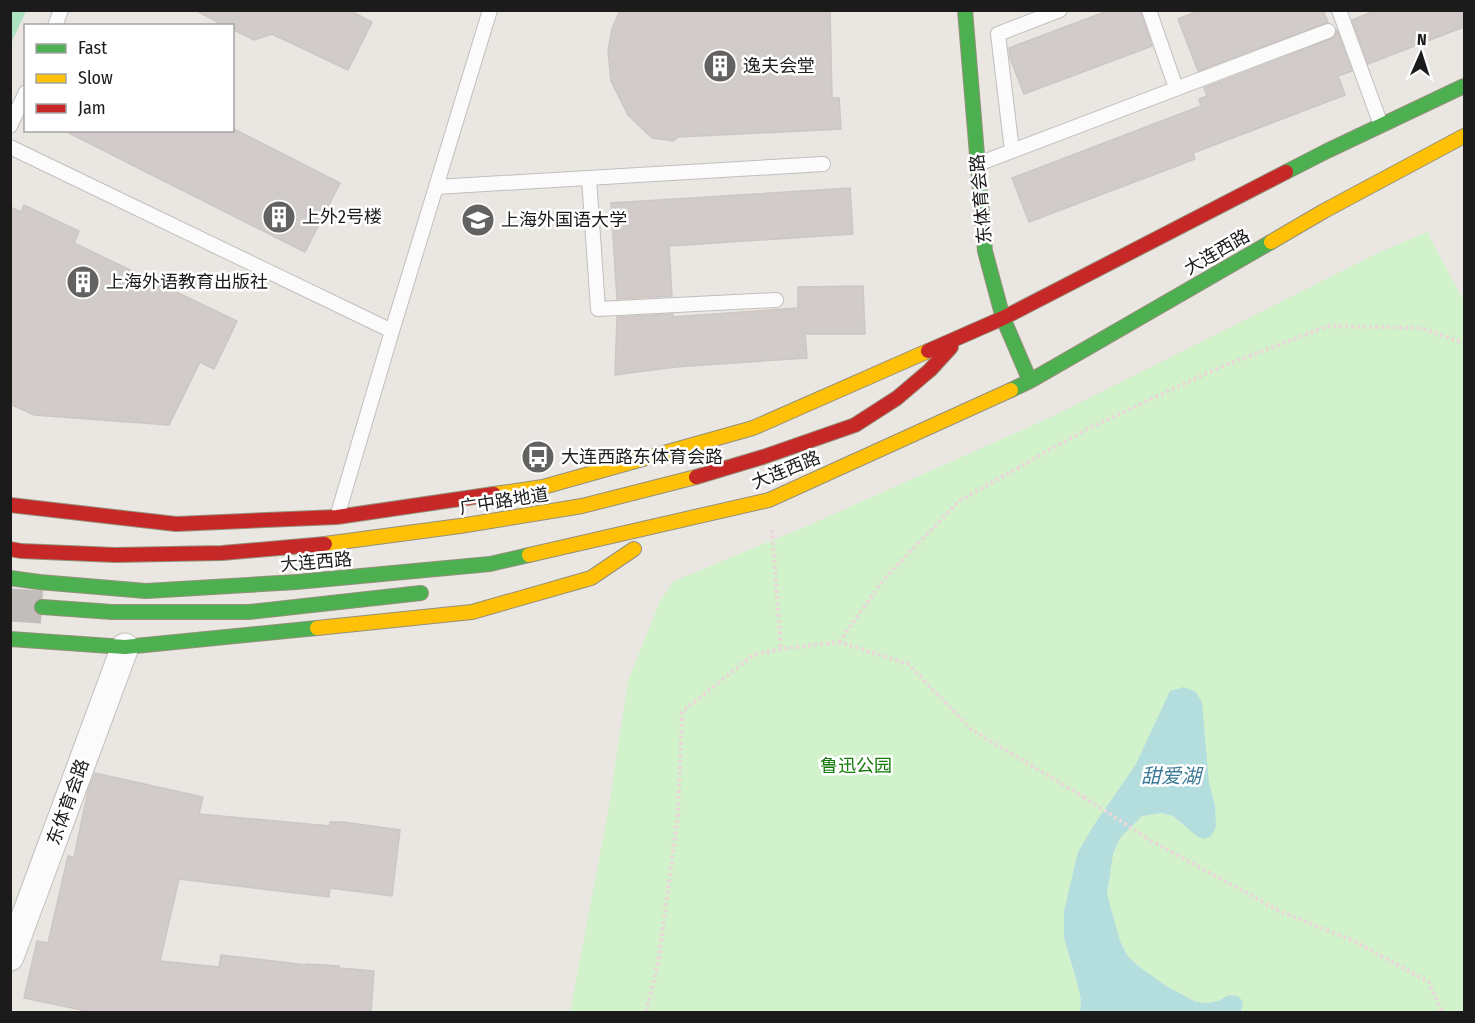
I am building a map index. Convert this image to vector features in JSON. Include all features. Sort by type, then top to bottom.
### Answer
[{"type":"main road","name":"东体育会路","points":[[965,10],[985,250],[1004,318],[1030,381]]},
{"type":"main road","name":"大连西路","points":[[10,505],[176,524],[337,517],[543,487],[753,428],[1004,318],[1327,151],[1464,86]]},
{"type":"main road","name":"大连西路","points":[[10,578],[146,591],[296,582],[490,564],[770,500],[1030,381],[1324,211],[1464,136]]},
{"type":"main road","name":"广中路地道","points":[[10,549],[115,555],[222,553],[332,543],[460,526],[582,506],[763,457],[855,425],[897,398],[930,370],[960,336]]},
{"type":"main road","points":[[668,537],[770,500]]},
{"type":"main road","points":[[10,639],[125,647],[472,612],[591,578],[640,547],[626,553],[593,560]]},
{"type":"main road","points":[[42,607],[112,612],[249,612],[436,591]]},
{"type":"street","name":"东体育会路","points":[[10,957],[125,647]]},
{"type":"lane","points":[[337,517],[490,10]]},
{"type":"lane","points":[[1012,151],[998,34],[1060,10]]},
{"type":"lane","points":[[1149,10],[1176,88]]},
{"type":"lane","points":[[1339,10],[1381,125]]},
{"type":"lane","points":[[978,164],[1328,30]]},
{"type":"lane","points":[[10,126],[24,96]]},
{"type":"lane","points":[[10,147],[392,331]]},
{"type":"lane","points":[[436,187],[823,164]]},
{"type":"lane","points":[[589,178],[598,309],[776,300]]},
{"type":"path","points":[[839,642],[885,578],[959,501],[1097,424],[1218,368],[1328,326],[1421,328],[1464,343]]},
{"type":"path","points":[[770,500],[781,649]]},
{"type":"path","points":[[646,1012],[658,964],[678,815],[682,712],[753,655],[839,642],[909,663],[972,730],[1084,797],[1145,837],[1279,911],[1352,940],[1429,982],[1442,1012]]},
{"type":"green space","points":[[10,11],[26,11],[11,43]]},
{"type":"green space","name":"鲁迅公园","points":[[1427,232],[1464,301],[1464,1012],[1241,1012],[1243,1001],[1229,995],[1218,1001],[1196,1002],[1166,986],[1127,955],[1120,941],[1107,894],[1113,854],[1120,838],[1142,816],[1162,813],[1173,816],[1181,824],[1215,805],[1209,783],[1170,692],[1136,764],[1078,852],[1064,911],[1064,938],[1081,1000],[1080,1012],[570,1012],[608,812],[628,681],[660,601],[674,581],[807,526],[1051,417],[1378,253]]},
{"type":"water","name":"甜爱湖","points":[[1184,687],[1196,692],[1202,703],[1209,783],[1215,805],[1216,827],[1211,836],[1205,839],[1198,837],[1173,816],[1162,813],[1142,816],[1120,838],[1113,854],[1107,894],[1120,941],[1127,955],[1137,965],[1166,986],[1196,1002],[1208,1003],[1229,995],[1237,996],[1243,1001],[1241,1012],[1080,1012],[1081,1000],[1064,938],[1064,911],[1078,852],[1136,764],[1170,691]]},
{"type":"building","points":[[195,10],[349,10],[372,22],[348,70],[272,34],[254,40],[234,30],[234,24],[221,24]]},
{"type":"building","name":"逸夫会堂","points":[[620,10],[830,10],[832,98],[839,98],[841,129],[678,137],[673,141],[652,138],[628,115],[611,81],[608,50],[612,29]]},
{"type":"building","points":[[1110,10],[1140,10],[1152,46],[1024,94],[1010,58],[1009,48]]},
{"type":"building","points":[[1201,10],[1323,10],[1328,22],[1198,71],[1178,19]]},
{"type":"building","points":[[1377,10],[1464,10],[1464,27],[1368,64],[1352,20]]},
{"type":"building","points":[[1337,30],[1352,71],[1338,76],[1345,95],[1193,153],[1195,159],[1029,222],[1012,178],[1201,106],[1199,99],[1207,96],[1204,88],[1331,39]]},
{"type":"building","name":"上外2号楼","points":[[236,130],[340,183],[305,252],[67,132],[234,132]]},
{"type":"building","points":[[850,188],[853,234],[669,246],[672,296],[617,299],[611,203]]},
{"type":"building","name":"上海外语教育出版社","points":[[24,205],[79,231],[74,243],[237,321],[214,369],[200,362],[169,425],[34,415],[10,404],[10,207],[21,212]]},
{"type":"building","points":[[863,286],[865,334],[805,334],[807,358],[676,367],[615,375],[617,317],[673,314],[673,317],[798,308],[798,287]]},
{"type":"building","points":[[95,773],[203,797],[199,814],[330,826],[330,822],[343,822],[400,830],[392,896],[330,888],[329,897],[179,879],[160,961],[219,967],[221,955],[374,971],[371,1012],[91,1012],[24,998],[37,941],[48,943],[68,856],[74,857],[88,791]]},
{"type":"tunnel","points":[[10,605],[42,607]]},
{"type":"traffic: fast","points":[[965,10],[985,251],[1003,318],[1030,381]]},
{"type":"traffic: fast","points":[[1286,172],[1464,86]]},
{"type":"traffic: fast","points":[[1011,390],[1271,242]]},
{"type":"traffic: fast","points":[[10,578],[146,591],[296,582],[490,564],[529,555]]},
{"type":"traffic: fast","points":[[42,607],[112,612],[249,612],[421,593]]},
{"type":"traffic: fast","points":[[10,639],[125,647],[317,628]]},
{"type":"traffic: slow","points":[[1271,242],[1464,136]]},
{"type":"traffic: slow","points":[[494,494],[543,487],[753,428],[928,351]]},
{"type":"traffic: slow","points":[[529,555],[769,500],[1011,390]]},
{"type":"traffic: slow","points":[[325,544],[460,526],[582,506],[696,477]]},
{"type":"traffic: slow","points":[[317,628],[472,612],[591,578],[634,549]]},
{"type":"traffic: jam","points":[[928,351],[1003,318],[1286,172]]},
{"type":"traffic: jam","points":[[696,477],[763,457],[855,425],[897,398],[930,370],[951,347]]},
{"type":"traffic: jam","points":[[10,505],[176,524],[337,517],[494,494]]},
{"type":"traffic: jam","points":[[10,549],[115,555],[222,553],[325,544]]},
{"type":"place","name":"逸夫会堂","points":[[720,66]]},
{"type":"place","name":"上外2号楼","points":[[279,217]]},
{"type":"place","name":"上海外国语大学","points":[[478,220]]},
{"type":"place","name":"上海外语教育出版社","points":[[83,282]]},
{"type":"place","name":"大连西路东体育会路","points":[[538,457]]}]
